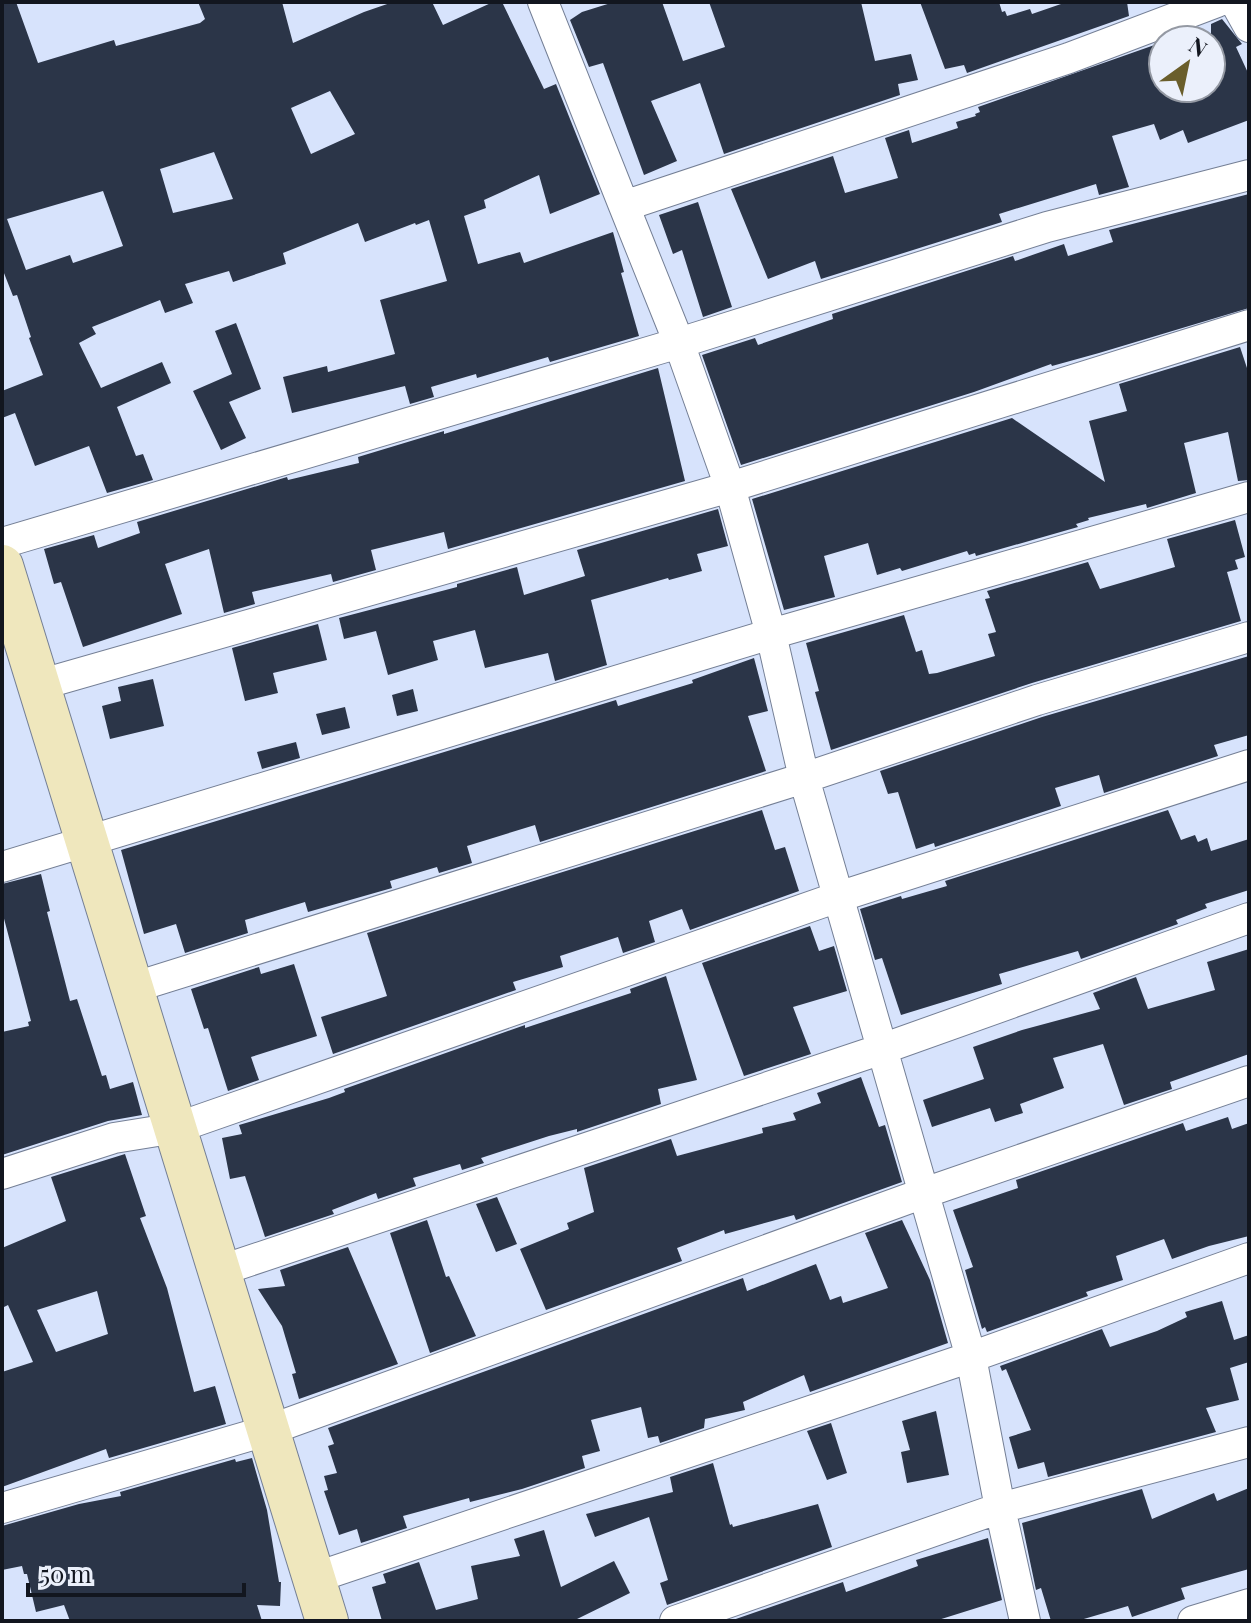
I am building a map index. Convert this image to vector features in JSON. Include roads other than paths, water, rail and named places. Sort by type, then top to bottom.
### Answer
[{"type":"main road","points":[[2,566],[327,1621]]},
{"type":"street","points":[[543,2],[679,343],[730,487],[771,634],[804,778],[971,1357],[1025,1621]]},
{"type":"street","points":[[624,206],[1069,58],[1217,2]]},
{"type":"street","points":[[1235,2],[1249,27]]},
{"type":"street","points":[[2,543],[679,343],[1047,227],[1249,175]]},
{"type":"street","points":[[39,685],[730,487],[1249,325]]},
{"type":"street","points":[[2,867],[771,634],[1249,497]]},
{"type":"street","points":[[132,988],[804,778],[1037,700],[1249,637]]},
{"type":"street","points":[[2,1174],[114,1138],[176,1128],[838,897],[1249,765]]},
{"type":"street","points":[[219,1271],[882,1049],[1249,918]]},
{"type":"street","points":[[2,1508],[269,1430],[924,1193],[1249,1081]]},
{"type":"street","points":[[314,1578],[971,1357],[1249,1258]]},
{"type":"street","points":[[675,1621],[1000,1508],[1249,1442]]},
{"type":"street","points":[[1193,1621],[1249,1604]]}]
